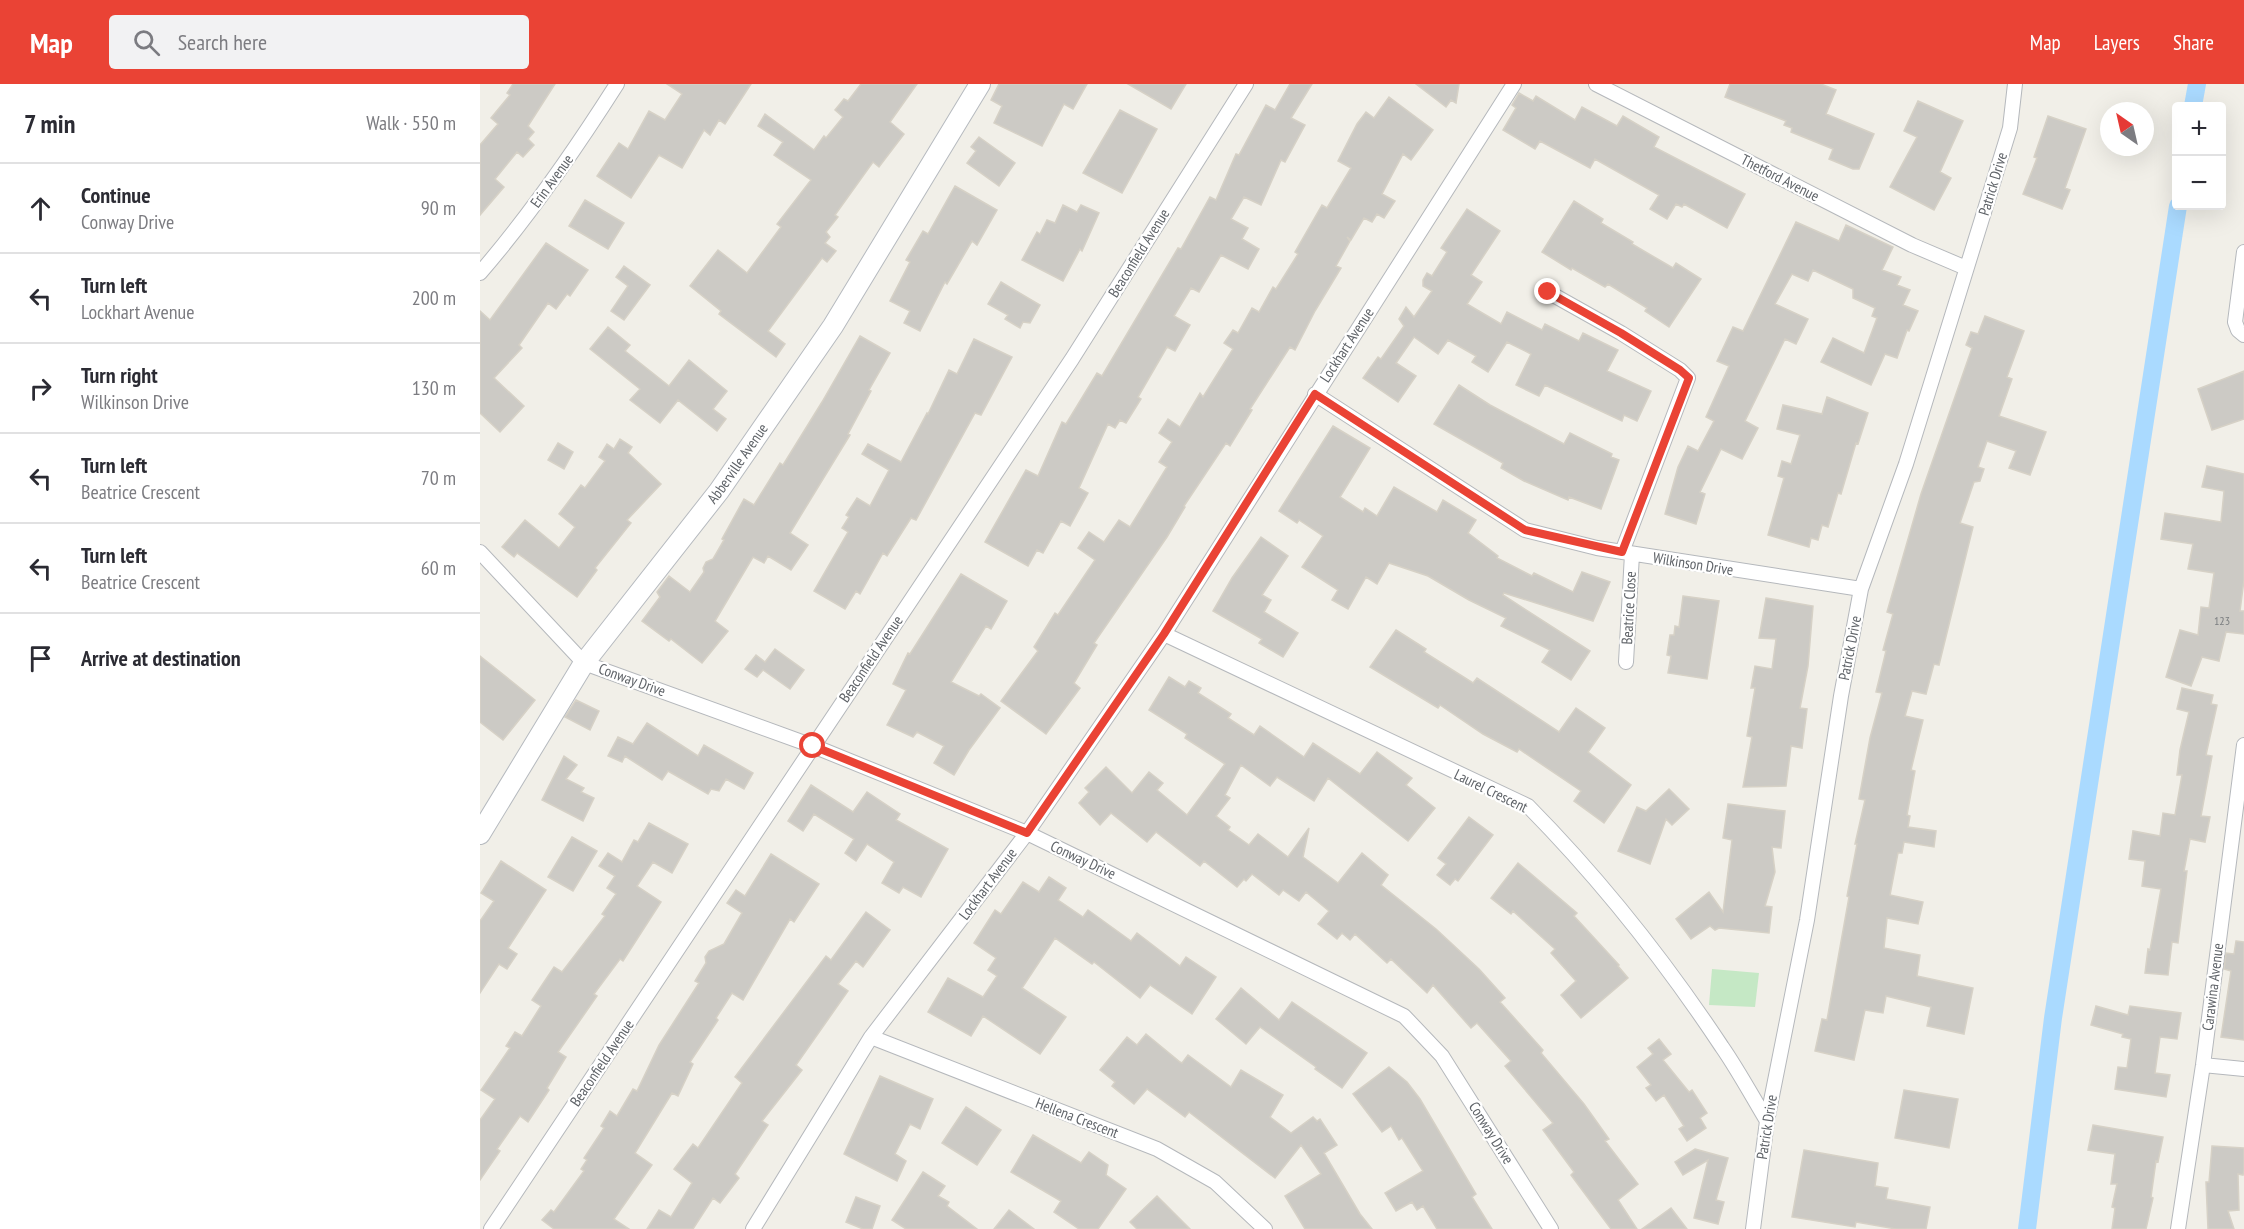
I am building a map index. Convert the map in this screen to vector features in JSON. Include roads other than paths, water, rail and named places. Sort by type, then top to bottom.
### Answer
[{"type":"street","name":"Erin Avenue","points":[[480,273],[509,239],[574,150],[617,84]]},
{"type":"street","name":"Abberville Avenue","points":[[480,834],[584,663],[719,491],[826,336],[980,84]]},
{"type":"street","name":"Beaconfield Avenue","points":[[491,1229],[1072,359],[1246,84]]},
{"type":"street","name":"Lockhart Avenue","points":[[753,1229],[871,1037],[1027,833],[1164,634],[1514,84]]},
{"type":"street","name":"Thetford Avenue","points":[[1596,84],[1912,245],[1966,268]]},
{"type":"street","name":"Patrick Drive","points":[[1753,1229],[1767,1121],[1807,920],[1840,696],[1861,589],[1906,464],[2010,128],[2015,84]]},
{"type":"street","points":[[2244,252],[2235,322],[2238,330],[2244,335]]},
{"type":"street","name":"Beatrice Close","points":[[1548,292],[1621,333],[1689,378],[1627,553],[1626,662]]},
{"type":"street","name":"Wilkinson Drive","points":[[1315,394],[1525,530],[1627,553],[1861,589]]},
{"type":"street","name":"Conway Drive","points":[[480,552],[584,663],[813,746],[1027,833],[1404,1016],[1442,1056],[1551,1229]]},
{"type":"street","name":"Laurel Crescent","points":[[1164,634],[1528,806],[1572,853],[1649,944],[1723,1047],[1767,1121]]},
{"type":"street","name":"Carawina Avenue","points":[[2178,1229],[2203,1065],[2244,746]]},
{"type":"street","name":"Hellena Crescent","points":[[871,1037],[1157,1149],[1215,1182],[1265,1229]]},
{"type":"street","points":[[2203,1065],[2244,1069]]},
{"type":"waterway","points":[[2194,102],[2197,84]]},
{"type":"waterway","points":[[2027,1229],[2053,1018],[2177,210]]}]
